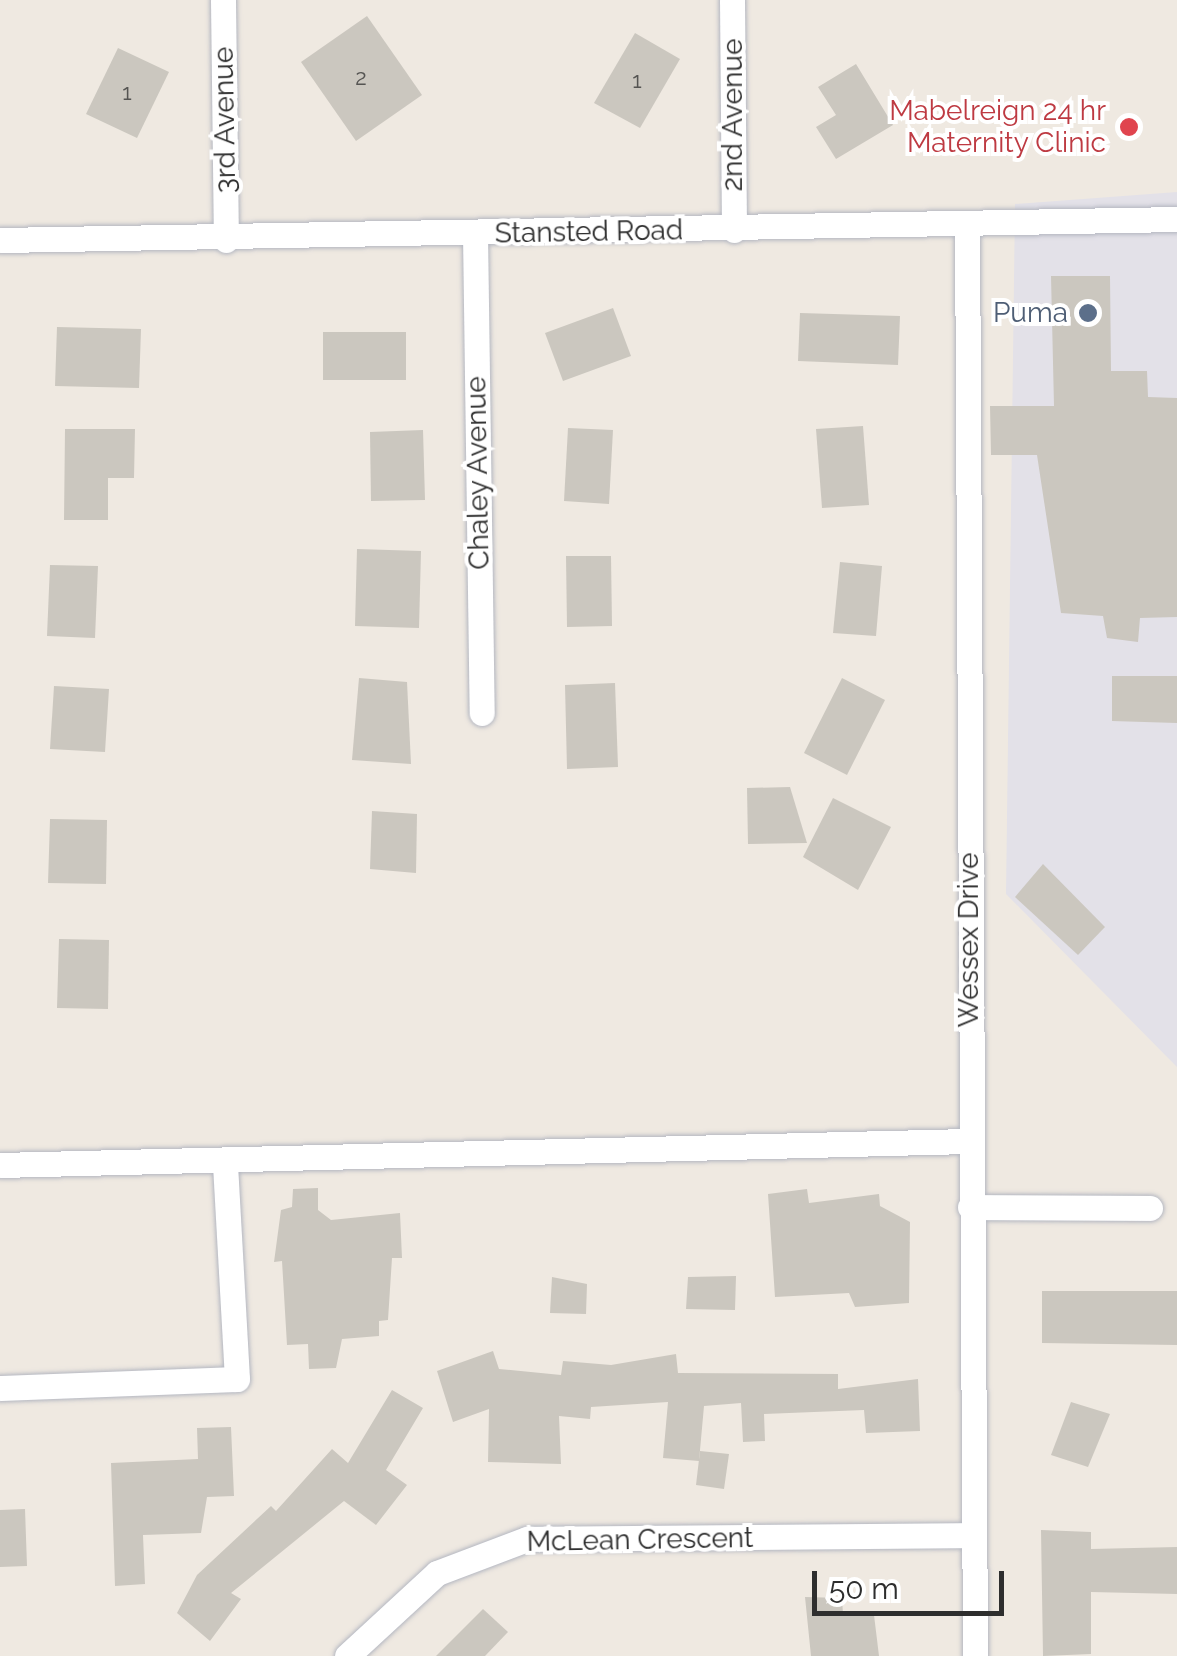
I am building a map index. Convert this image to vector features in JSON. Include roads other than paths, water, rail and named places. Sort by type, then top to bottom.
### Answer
[{"type":"street","name":"3rd Avenue","points":[[224,0],[226,240]]},
{"type":"street","name":"2nd Avenue","points":[[732,0],[734,230]]},
{"type":"street","name":"Stansted Road","points":[[0,240],[226,240],[1177,219]]},
{"type":"street","name":"Wessex Drive","points":[[968,224],[974,1656]]},
{"type":"street","name":"Chaley Avenue","points":[[475,233],[482,713]]},
{"type":"street","points":[[0,1165],[969,1141]]},
{"type":"street","points":[[0,1388],[236,1380],[224,1162]]},
{"type":"street","points":[[970,1207],[1150,1208]]},
{"type":"street","name":"McLean Crescent","points":[[347,1656],[438,1573],[527,1539],[973,1534]]},
{"type":"place","name":"Mabelreign 24 hr Maternity Clinic","points":[[1129,127]]},
{"type":"place","name":"Puma","points":[[1088,313]]}]
